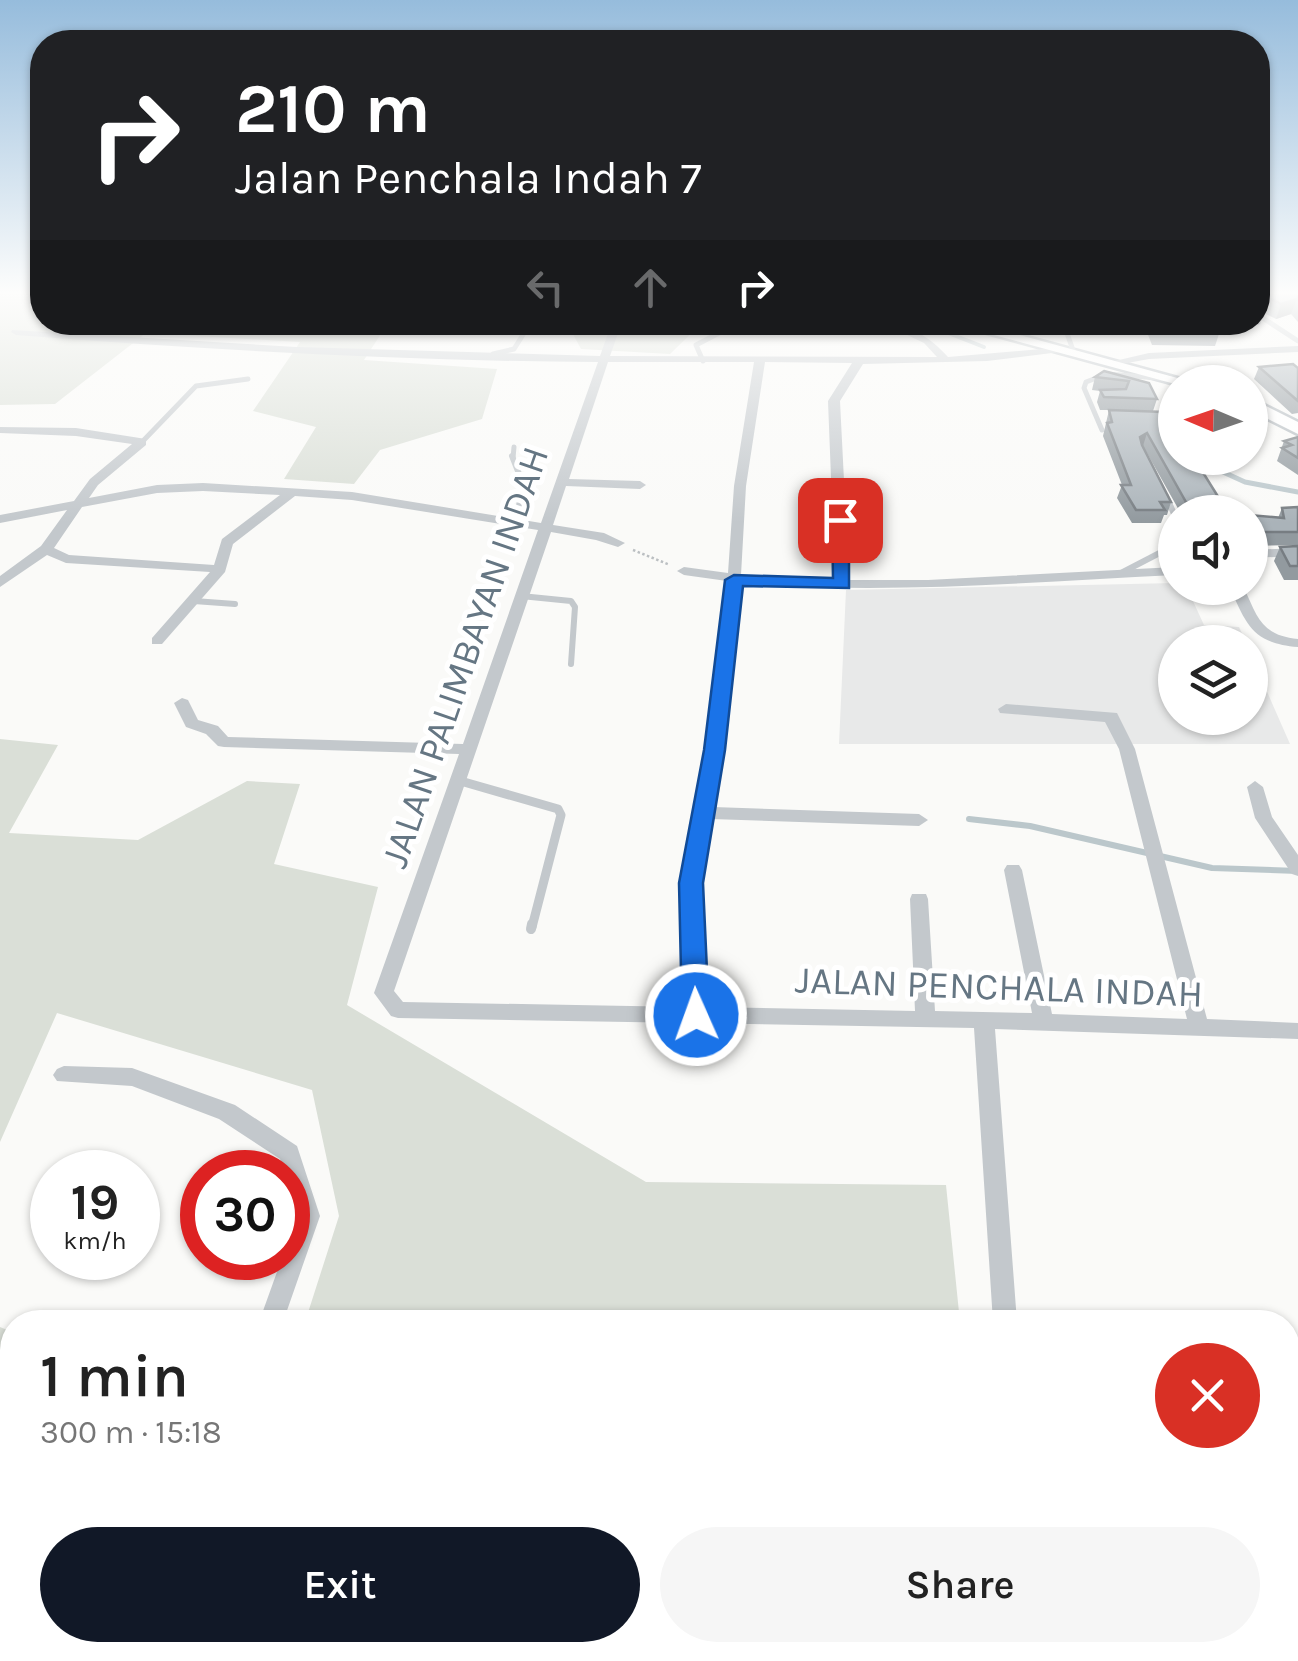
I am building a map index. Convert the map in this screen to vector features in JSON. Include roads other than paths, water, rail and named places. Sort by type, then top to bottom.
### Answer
[{"type":"street","name":"JALAN PALIMBAYAN INDAH","points":[[398,1010],[384,994],[454,780],[601,369]]},
{"type":"street","points":[[696,1015],[691,883],[704,813],[734,580],[740,486],[759,369]]},
{"type":"street","points":[[842,584],[834,401],[854,369]]},
{"type":"street","points":[[1132,369],[1158,376]]},
{"type":"street","points":[[1268,413],[1298,429]]},
{"type":"street","points":[[0,430],[76,432],[142,442]]},
{"type":"street","points":[[0,583],[46,549],[94,482],[142,442]]},
{"type":"street","points":[[560,482],[640,485]]},
{"type":"street","points":[[0,519],[156,489],[293,492],[352,496],[516,522],[618,544]]},
{"type":"street","points":[[157,641],[220,568],[227,542],[293,492]]},
{"type":"street","points":[[46,549],[66,560],[220,568]]},
{"type":"street","points":[[1268,553],[1298,552]]},
{"type":"street","points":[[684,571],[734,580],[842,584],[1158,573]]},
{"type":"street","points":[[1244,605],[1258,632],[1277,642],[1298,643]]},
{"type":"street","points":[[182,704],[192,723],[212,730],[224,742],[466,749]]},
{"type":"street","points":[[1006,709],[1112,717],[1127,750],[1200,1027]]},
{"type":"street","points":[[1256,787],[1264,818],[1295,863]]},
{"type":"street","points":[[704,813],[919,820]]},
{"type":"street","points":[[1013,870],[1044,1022]]},
{"type":"street","points":[[919,899],[925,1019]]},
{"type":"street","name":"JALAN PENCHALA INDAH","points":[[398,1010],[984,1020],[1298,1031]]},
{"type":"street","points":[[984,1020],[1004,1310]]},
{"type":"street","points":[[64,1076],[132,1078],[227,1112],[289,1153],[308,1216],[275,1310]]},
{"type":"lane","points":[[1102,430],[1086,396],[1086,382],[1107,374],[1158,379]]},
{"type":"lane","points":[[142,442],[196,386],[248,379]]},
{"type":"lane","points":[[1086,396],[1103,396]]},
{"type":"lane","points":[[1096,416],[1113,416]]},
{"type":"lane","points":[[514,447],[511,453],[523,484],[516,522]]},
{"type":"lane","points":[[1159,484],[1164,495]]},
{"type":"lane","points":[[1121,574],[1158,554]]},
{"type":"lane","points":[[521,596],[571,600],[576,607],[571,664]]},
{"type":"lane","points":[[189,604],[234,604]]},
{"type":"lane","points":[[454,780],[558,808],[561,815],[531,929]]},
{"type":"waterway","points":[[1230,475],[1245,482],[1298,492]]},
{"type":"waterway","points":[[969,819],[1030,826],[1212,868],[1298,871]]}]
